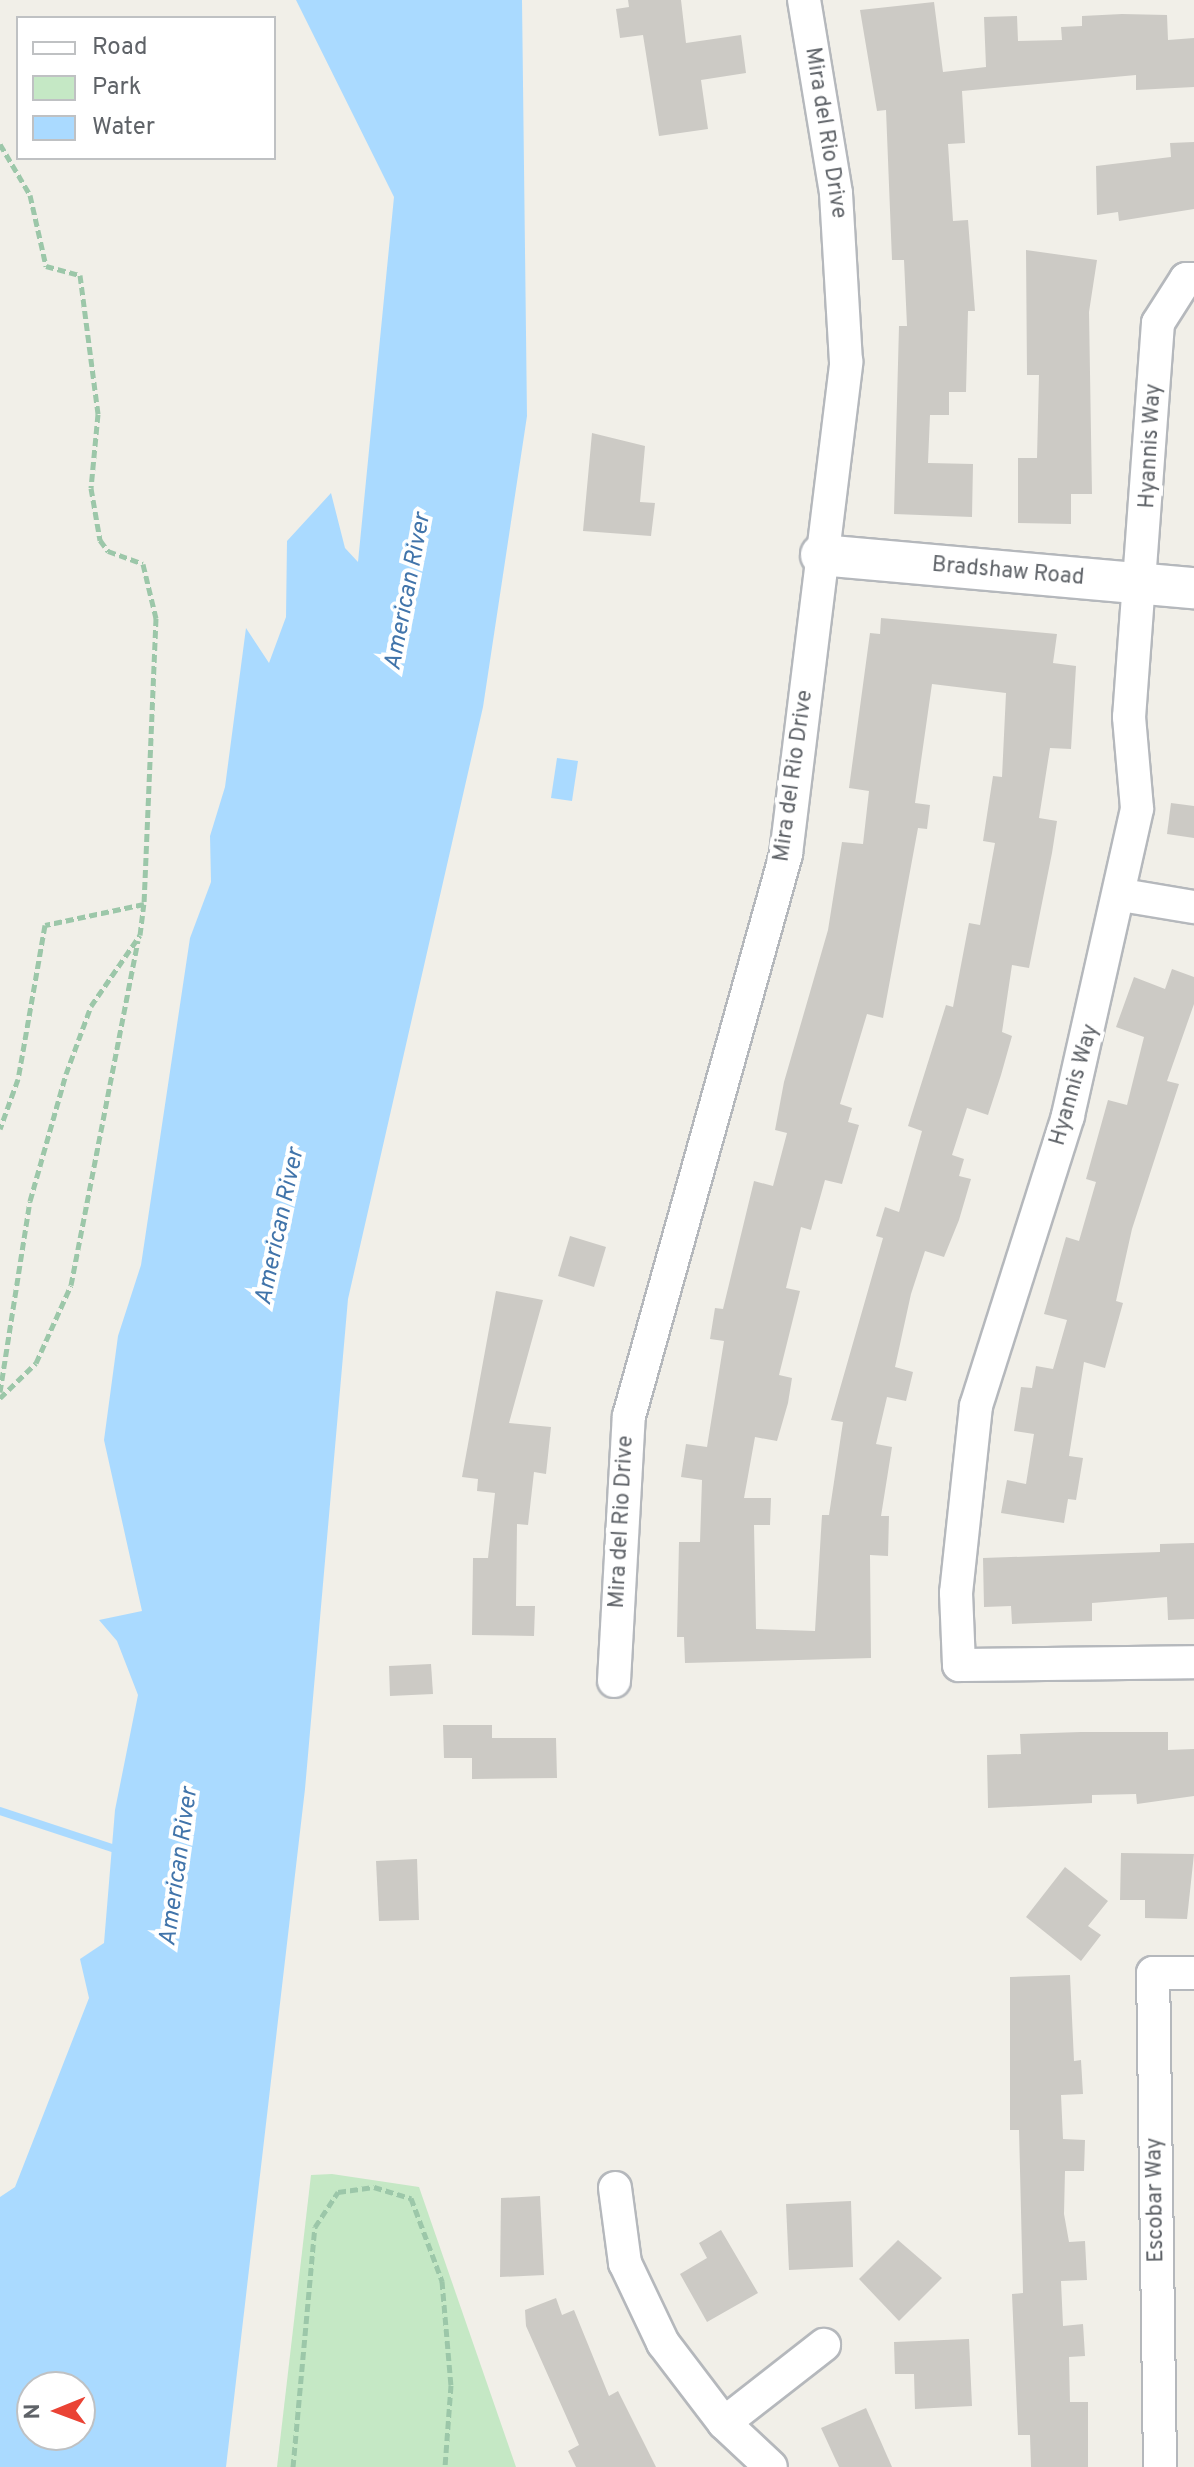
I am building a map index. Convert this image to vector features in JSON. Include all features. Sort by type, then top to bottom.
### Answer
[{"type":"street","name":"Mira del Rio Drive","points":[[614,1681],[629,1416],[786,854],[846,362],[844,268],[804,0]]},
{"type":"street","name":"Hyannis Way","points":[[1194,279],[1186,279],[1158,323],[1142,583],[1129,717],[1137,809],[1122,895],[1068,1116],[976,1406],[959,1530],[959,1665],[1194,1662]]},
{"type":"street","name":"Bradshaw Road","points":[[821,555],[1194,588]]},
{"type":"street","points":[[1122,895],[1194,907]]},
{"type":"street","name":"Escobar Way","points":[[1160,2467],[1153,1973],[1194,1973]]},
{"type":"street","points":[[615,2188],[625,2263],[640,2301],[724,2423],[771,2467]]},
{"type":"street","points":[[724,2423],[824,2345]]},
{"type":"path","points":[[0,144],[30,195],[46,266],[80,275],[98,414],[91,488],[100,540],[108,551],[143,564],[152,593],[154,771],[140,935],[71,1285],[36,1363],[0,1395]]},
{"type":"path","points":[[0,1129],[18,1079],[45,925],[144,904]]},
{"type":"path","points":[[0,1395],[30,1201],[77,1038],[140,935]]},
{"type":"path","points":[[293,2467],[315,2227],[338,2192],[374,2187],[411,2198],[442,2281],[451,2385],[445,2467]]},
{"type":"green space","points":[[332,2174],[419,2187],[516,2467],[277,2467],[311,2175]]},
{"type":"water","name":"American River","points":[[296,0],[522,0],[527,416],[483,707],[348,1299],[305,1789],[226,2467],[0,2467],[0,2197],[15,2187],[89,1998],[80,1959],[104,1943],[115,1810],[138,1695],[117,1641],[99,1620],[142,1611],[104,1440],[118,1336],[141,1265],[190,938],[211,882],[210,836],[225,787],[246,628],[269,663],[286,617],[287,541],[331,493],[345,548],[358,562],[394,197]]},
{"type":"water","points":[[557,758],[578,761],[572,801],[551,798]]},
{"type":"building","points":[[628,0],[681,0],[686,43],[741,35],[746,73],[701,80],[708,129],[659,136],[643,35],[620,38],[616,9],[629,7]]},
{"type":"building","points":[[934,2],[943,72],[986,67],[984,17],[1017,16],[1018,41],[1062,40],[1061,27],[1082,26],[1082,16],[1122,14],[1167,15],[1168,40],[1194,38],[1194,87],[1136,90],[1136,75],[962,91],[965,143],[948,144],[953,221],[968,220],[975,311],[968,311],[966,392],[949,392],[949,415],[930,415],[928,463],[973,464],[972,517],[894,514],[899,326],[907,326],[904,260],[892,260],[886,110],[877,111],[860,10]]},
{"type":"building","points":[[1194,142],[1194,209],[1119,221],[1118,212],[1097,215],[1096,166],[1171,157],[1170,143]]},
{"type":"building","points":[[1026,250],[1097,260],[1089,312],[1092,494],[1071,494],[1071,524],[1018,523],[1018,458],[1037,458],[1039,375],[1027,375]]},
{"type":"building","points":[[592,433],[645,446],[640,502],[655,503],[651,536],[583,531]]},
{"type":"building","points":[[881,618],[1057,634],[1053,663],[1076,666],[1071,749],[1050,748],[1039,818],[1057,821],[1052,853],[1029,968],[1012,965],[1002,1032],[1012,1036],[988,1115],[967,1108],[952,1155],[964,1159],[959,1176],[971,1179],[959,1220],[944,1257],[925,1251],[911,1294],[895,1367],[913,1372],[906,1401],[887,1397],[876,1444],[892,1447],[881,1516],[889,1516],[888,1556],[870,1555],[871,1658],[685,1663],[684,1637],[677,1637],[679,1542],[700,1542],[702,1480],[681,1477],[686,1444],[707,1447],[724,1341],[710,1339],[715,1308],[723,1309],[754,1181],[773,1186],[787,1133],[775,1130],[784,1082],[828,930],[842,842],[863,844],[869,791],[849,788],[870,633],[880,634]],"holes":[[[932,684],[1006,693],[1002,777],[993,776],[983,841],[995,843],[980,925],[969,923],[953,1007],[946,1005],[908,1126],[922,1131],[899,1212],[885,1207],[876,1236],[883,1238],[831,1420],[843,1422],[829,1515],[822,1515],[815,1631],[756,1629],[754,1525],[770,1525],[771,1498],[744,1498],[755,1437],[777,1441],[788,1403],[792,1378],[779,1375],[800,1291],[786,1288],[801,1227],[811,1230],[825,1180],[842,1184],[859,1125],[848,1122],[852,1108],[840,1104],[867,1014],[883,1018],[918,828],[927,829],[930,805],[915,803]]]},
{"type":"building","points":[[1171,803],[1194,806],[1194,838],[1167,834]]},
{"type":"building","points":[[1172,969],[1194,977],[1194,1004],[1167,1081],[1179,1084],[1132,1229],[1116,1301],[1123,1303],[1105,1368],[1084,1362],[1069,1456],[1083,1458],[1076,1500],[1068,1499],[1064,1523],[1001,1513],[1007,1480],[1026,1484],[1034,1434],[1014,1431],[1021,1387],[1032,1388],[1036,1366],[1053,1369],[1067,1320],[1044,1314],[1066,1237],[1079,1241],[1096,1182],[1086,1179],[1108,1100],[1127,1105],[1144,1037],[1116,1027],[1134,977],[1165,989]]},
{"type":"building","points":[[570,1236],[606,1247],[594,1287],[558,1276]]},
{"type":"building","points":[[496,1291],[543,1300],[509,1423],[551,1427],[546,1474],[534,1472],[528,1525],[517,1524],[516,1606],[535,1606],[534,1636],[472,1635],[473,1558],[488,1558],[495,1493],[477,1491],[478,1479],[462,1477]]},
{"type":"building","points":[[1194,1543],[1194,1619],[1168,1620],[1167,1597],[1092,1603],[1092,1621],[1012,1624],[1011,1606],[984,1607],[983,1558],[1160,1552],[1160,1544]]},
{"type":"building","points":[[431,1664],[433,1694],[390,1696],[389,1666]]},
{"type":"building","points":[[443,1725],[492,1725],[492,1738],[556,1738],[557,1778],[472,1779],[472,1758],[444,1758]]},
{"type":"building","points":[[1168,1732],[1168,1750],[1194,1749],[1194,1796],[1137,1804],[1136,1794],[1092,1795],[1092,1803],[988,1808],[987,1755],[1021,1754],[1020,1734]]},
{"type":"building","points":[[1121,1853],[1194,1854],[1187,1919],[1145,1918],[1145,1900],[1120,1900]]},
{"type":"building","points":[[417,1859],[419,1920],[379,1921],[376,1861]]},
{"type":"building","points":[[1065,1867],[1108,1901],[1088,1926],[1101,1935],[1081,1961],[1026,1917]]},
{"type":"building","points":[[1070,1975],[1074,2061],[1081,2060],[1083,2094],[1061,2095],[1063,2139],[1085,2140],[1084,2171],[1065,2171],[1064,2214],[1069,2242],[1085,2241],[1087,2280],[1061,2281],[1063,2326],[1083,2324],[1085,2356],[1069,2357],[1070,2402],[1088,2402],[1088,2467],[1031,2467],[1030,2435],[1018,2435],[1012,2294],[1023,2293],[1019,2130],[1010,2130],[1010,1977]]},
{"type":"building","points":[[540,2196],[544,2275],[500,2277],[501,2198]]},
{"type":"building","points":[[851,2201],[853,2267],[789,2270],[786,2204]]},
{"type":"building","points":[[721,2230],[758,2293],[707,2322],[680,2274],[707,2258],[699,2243]]},
{"type":"building","points":[[898,2240],[942,2278],[899,2321],[859,2279]]},
{"type":"building","points":[[556,2298],[562,2315],[574,2310],[609,2396],[618,2391],[656,2467],[576,2467],[568,2451],[579,2445],[526,2326],[525,2310]]},
{"type":"building","points":[[969,2339],[972,2406],[915,2409],[914,2374],[895,2374],[894,2342]]},
{"type":"building","points":[[866,2408],[892,2467],[839,2467],[821,2428]]},
{"type":"waterway","points":[[0,1811],[112,1848]]}]
